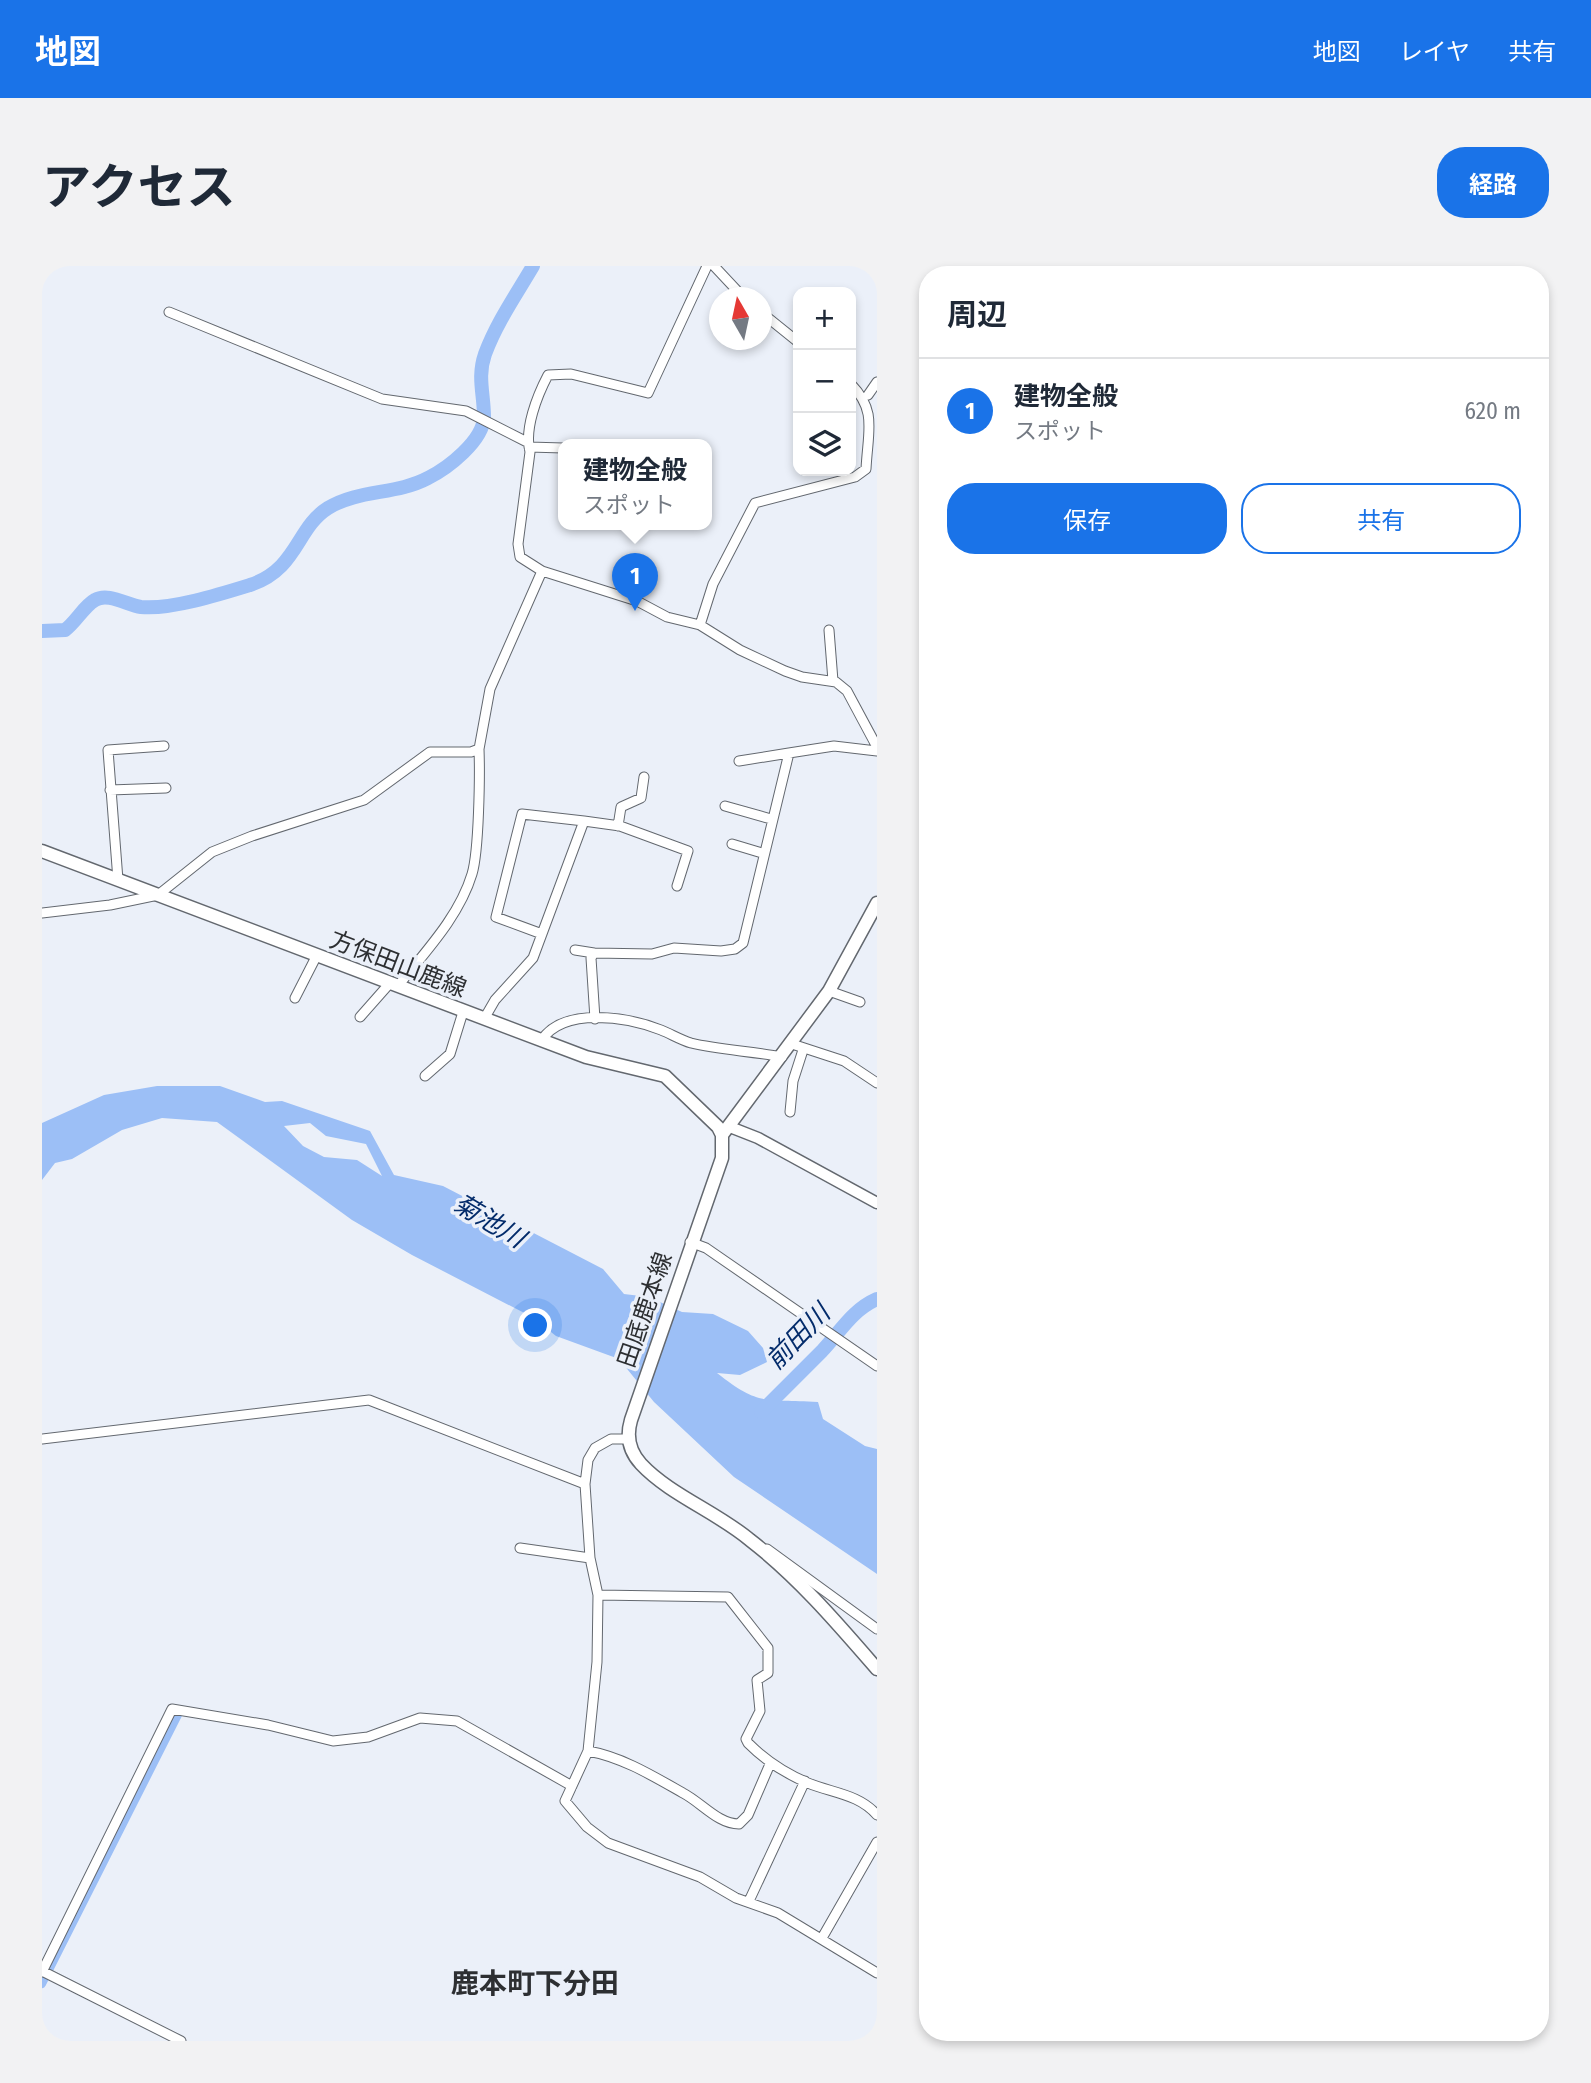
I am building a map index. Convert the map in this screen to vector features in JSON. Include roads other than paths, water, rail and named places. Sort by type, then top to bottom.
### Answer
[{"type":"main road","name":"方保田山鹿線","points":[[42,850],[541,1041],[586,1057],[665,1076],[726,1131]]},
{"type":"main road","name":"田底鹿本線","points":[[627,1439],[690,1242],[722,1158],[726,1131],[782,1056],[798,1047],[875,909]]},
{"type":"main road","points":[[627,1439],[632,1452],[648,1471],[750,1539],[837,1622],[877,1669]]},
{"type":"street","points":[[707,266],[648,393],[587,377],[548,374],[532,418],[519,552],[525,562],[542,571],[638,601],[667,617],[700,625],[740,650],[785,671],[802,677],[833,681],[847,691],[877,749]]},
{"type":"street","points":[[714,266],[734,287]]},
{"type":"street","points":[[169,312],[382,399],[467,411],[528,444],[558,447]]},
{"type":"street","points":[[772,322],[793,338]]},
{"type":"street","points":[[868,396],[877,382]]},
{"type":"street","points":[[700,625],[713,584],[755,503],[855,477],[866,469],[875,430],[875,409],[868,396],[856,388]]},
{"type":"street","points":[[360,1017],[394,985],[443,930],[462,900],[473,872],[479,749],[490,690],[542,571]]},
{"type":"street","points":[[829,630],[833,681]]},
{"type":"street","points":[[118,880],[108,750],[164,746]]},
{"type":"street","points":[[739,761],[834,746],[877,749]]},
{"type":"street","points":[[42,912],[110,905],[158,895],[212,852],[252,836],[364,800],[430,752],[471,752],[479,749]]},
{"type":"street","points":[[575,950],[652,954],[674,948],[696,952],[735,949],[743,943],[762,853],[789,753]]},
{"type":"street","points":[[618,826],[621,807],[641,798],[644,777]]},
{"type":"street","points":[[110,790],[166,788]]},
{"type":"street","points":[[725,806],[771,819]]},
{"type":"street","points":[[542,934],[496,917],[522,814],[618,826],[688,851],[677,886]]},
{"type":"street","points":[[484,1019],[495,1000],[533,958],[584,821]]},
{"type":"street","points":[[732,844],[762,853]]},
{"type":"street","points":[[594,953],[591,957],[594,1019]]},
{"type":"street","points":[[295,998],[317,955]]},
{"type":"street","points":[[829,991],[860,1002]]},
{"type":"street","points":[[425,1076],[450,1054],[464,1012]]},
{"type":"street","points":[[541,1041],[554,1026],[568,1021],[594,1019],[639,1023],[689,1042],[782,1056]]},
{"type":"street","points":[[790,1112],[798,1047],[844,1061],[877,1083]]},
{"type":"street","points":[[726,1131],[758,1138],[877,1203]]},
{"type":"street","points":[[690,1242],[706,1248],[877,1366]]},
{"type":"street","points":[[42,1439],[369,1400],[585,1484]]},
{"type":"street","points":[[627,1439],[611,1439],[595,1448],[588,1460],[585,1484],[590,1558],[598,1595],[597,1662],[588,1751],[565,1801],[587,1827],[608,1843],[700,1877],[736,1898],[778,1913],[877,1973]]},
{"type":"street","points":[[750,1539],[781,1556],[877,1629]]},
{"type":"street","points":[[520,1548],[590,1558]]},
{"type":"street","points":[[598,1595],[728,1597],[768,1648],[768,1673],[757,1680],[760,1711],[746,1739],[770,1764],[805,1781],[866,1802],[877,1815]]},
{"type":"street","points":[[181,2041],[42,1972],[172,1709],[268,1725],[333,1741],[368,1737],[420,1718],[457,1721],[572,1786]]},
{"type":"street","points":[[588,1751],[612,1757],[667,1784],[728,1824],[739,1824],[748,1815],[770,1764]]},
{"type":"street","points":[[748,1901],[805,1781]]},
{"type":"street","points":[[822,1938],[877,1842]]},
{"type":"water","name":"菊池川","points":[[157,1086],[220,1086],[265,1102],[282,1101],[370,1131],[394,1175],[443,1186],[603,1269],[624,1294],[649,1297],[682,1312],[713,1314],[748,1331],[763,1348],[767,1362],[740,1375],[717,1373],[755,1397],[818,1402],[823,1419],[865,1446],[877,1449],[877,1574],[734,1477],[654,1402],[619,1359],[556,1336],[532,1317],[412,1255],[352,1220],[217,1122],[162,1118],[122,1130],[72,1159],[55,1163],[42,1180],[42,1123],[104,1095]],"holes":[[[310,1123],[326,1136],[366,1144],[382,1176],[357,1160],[324,1157],[303,1146],[284,1126]]]},
{"type":"waterway","points":[[42,631],[65,630],[87,606],[100,598],[112,598],[141,607],[166,606],[250,585],[278,569],[317,516],[328,508],[352,498],[416,483],[445,468],[471,444],[482,426],[484,417],[481,370],[485,354],[501,320],[533,266]]},
{"type":"waterway","name":"前田川","points":[[761,1412],[822,1351],[853,1315],[877,1299]]},
{"type":"waterway","points":[[42,1984],[178,1715]]},
{"type":"place","name":"建物全般","points":[[635,611]]},
{"type":"district","name":"鹿本町下分田","points":[[535,1983]]}]
